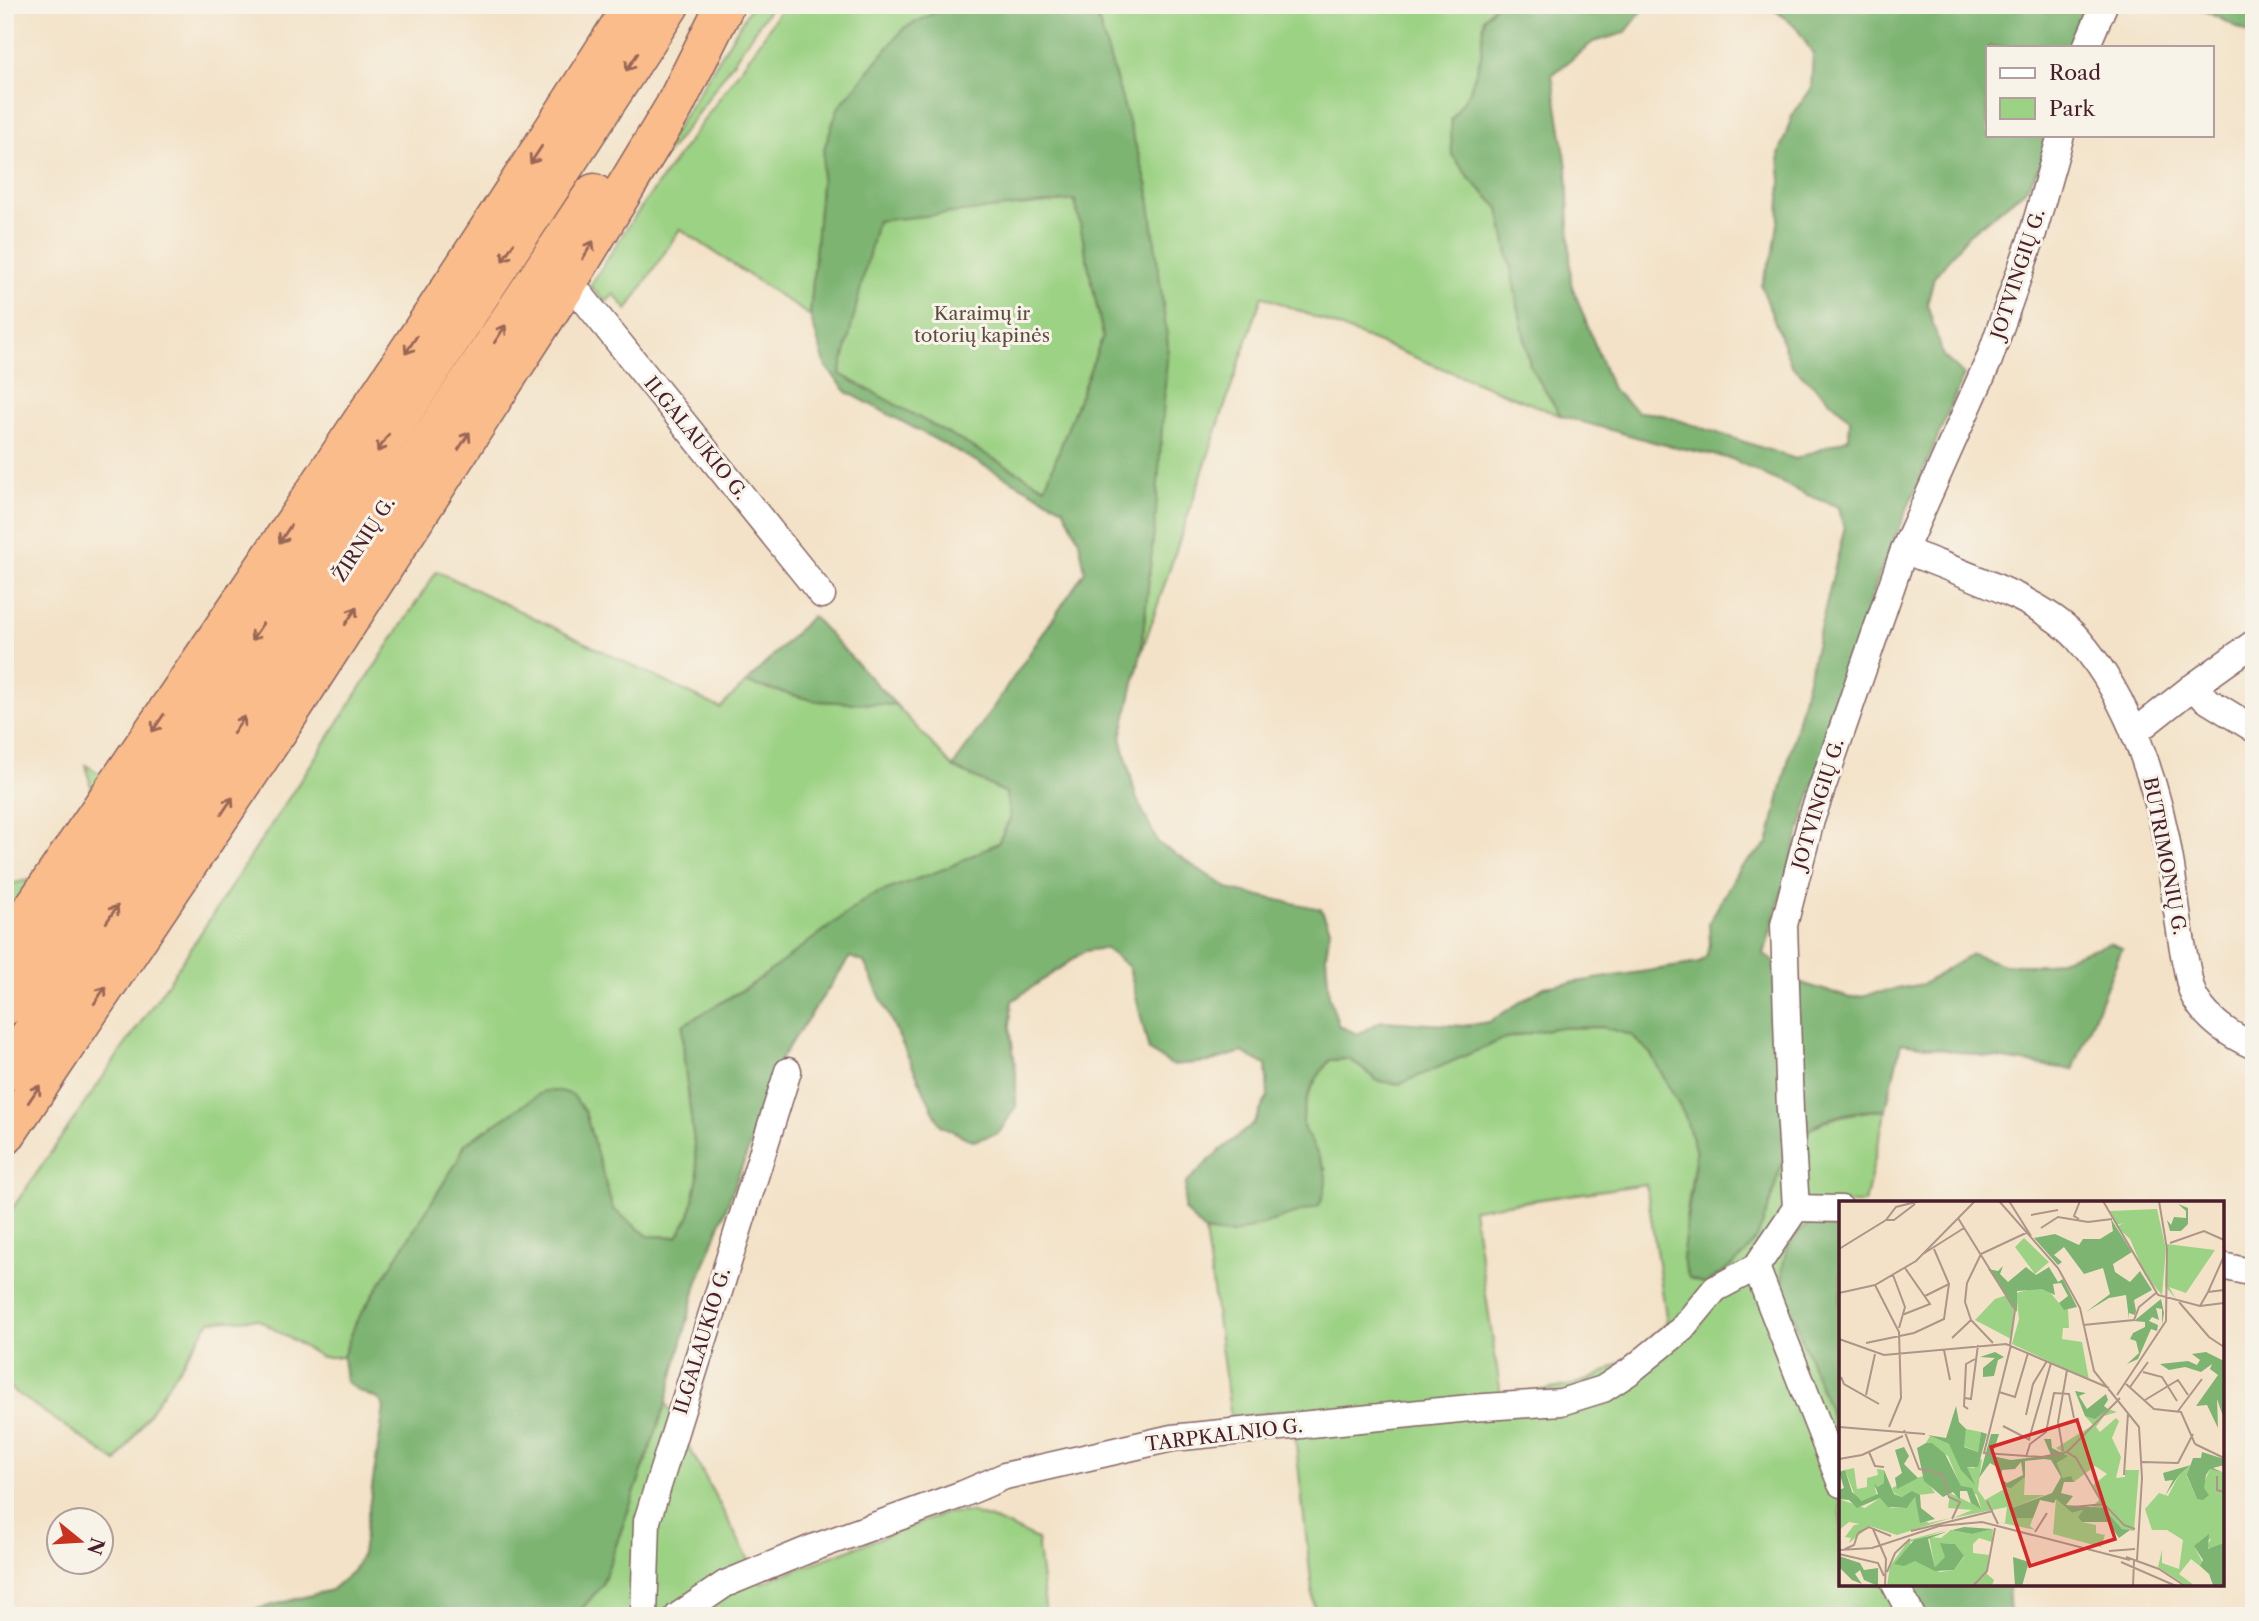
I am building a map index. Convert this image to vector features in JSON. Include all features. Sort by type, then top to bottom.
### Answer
[{"type":"highway","points":[[5,948],[257,578],[633,5]]},
{"type":"highway","name":"ŽIRNIŲ G.","points":[[5,1006],[316,545],[670,5]]},
{"type":"highway","points":[[5,1136],[279,729],[567,284],[674,107],[723,5]]},
{"type":"highway","name":"ŽIRNIŲ G.","points":[[5,1072],[723,5]]},
{"type":"street","points":[[2086,46],[2104,5]]},
{"type":"street","name":"JOTVINGIŲ G.","points":[[1796,1208],[1784,925],[1811,820],[1904,551],[1989,360],[2031,240],[2061,136]]},
{"type":"street","name":"ILGALAUKIO G.","points":[[567,284],[579,293],[822,595]]},
{"type":"street","name":"BUTRIMONIŲ G.","points":[[1904,551],[2042,610],[2077,637],[2107,679],[2149,770],[2162,825],[2192,992],[2202,1009],[2218,1026],[2254,1046]]},
{"type":"street","points":[[2134,733],[2254,643]]},
{"type":"street","points":[[2191,688],[2254,729]]},
{"type":"street","name":"ILGALAUKIO G.","points":[[645,1616],[647,1521],[788,1071]]},
{"type":"street","points":[[1839,1209],[1796,1208],[1756,1267],[1839,1479]]},
{"type":"street","points":[[2224,1266],[2254,1273]]},
{"type":"street","name":"TARPKALNIO G.","points":[[678,1616],[725,1584],[1005,1476],[1172,1438],[1470,1408],[1561,1402],[1604,1389],[1682,1329],[1715,1290],[1756,1267]]},
{"type":"street","points":[[1896,1586],[1912,1616]]},
{"type":"green space","points":[[752,5],[772,5],[703,106],[635,196]]},
{"type":"green space","points":[[783,5],[971,5],[938,11],[824,149],[810,316],[680,229],[627,310],[614,294],[606,302],[590,286],[630,223],[762,39]]},
{"type":"green space","points":[[971,5],[1088,5],[1096,12],[1148,187],[1168,344],[1156,512],[1141,654],[1121,737],[1136,797],[1158,843],[1231,890],[1321,909],[1330,929],[1326,955],[1329,996],[1339,1026],[1358,1034],[1382,1021],[1463,1026],[1489,1022],[1544,987],[1699,963],[1706,957],[1710,944],[1709,923],[1739,869],[1768,844],[1844,530],[1839,507],[1732,459],[1657,443],[1561,416],[1530,366],[1499,208],[1471,180],[1452,155],[1451,120],[1470,91],[1481,56],[1484,18],[1495,5],[1647,5],[1625,33],[1593,42],[1552,75],[1567,167],[1571,283],[1612,389],[1638,412],[1660,414],[1796,459],[1849,438],[1850,419],[1791,365],[1761,285],[1774,250],[1779,217],[1779,155],[1792,116],[1811,89],[1813,54],[1796,27],[1776,11],[1756,5],[2098,5],[2083,46],[1986,46],[1986,136],[2051,136],[2038,170],[2024,191],[1968,235],[1934,277],[1927,304],[1943,356],[1964,375],[1879,575],[1764,954],[1801,983],[1850,998],[1923,984],[1972,954],[2004,965],[2045,965],[2110,943],[2122,948],[2073,1070],[1901,1043],[1886,1109],[1837,1116],[1814,1126],[1798,1139],[1787,1154],[1761,1227],[1751,1246],[1736,1263],[1705,1284],[1689,1278],[1682,1259],[1696,1152],[1685,1116],[1651,1054],[1631,1035],[1603,1027],[1554,1028],[1506,1038],[1400,1084],[1378,1081],[1350,1059],[1330,1060],[1310,1090],[1303,1116],[1304,1129],[1325,1172],[1325,1187],[1319,1206],[1232,1234],[1205,1232],[1184,1210],[1186,1183],[1254,1123],[1268,1096],[1266,1065],[1242,1052],[1209,1062],[1172,1065],[1149,1051],[1129,967],[1105,948],[1085,951],[1012,1001],[1010,1026],[1016,1073],[1016,1106],[999,1133],[973,1141],[940,1125],[864,962],[850,957],[777,1064],[749,1148],[697,1284],[666,1403],[602,1585],[576,1616],[230,1616],[331,1590],[353,1571],[362,1554],[384,1408],[380,1400],[358,1391],[346,1381],[343,1357],[356,1322],[458,1160],[465,1144],[544,1091],[561,1091],[573,1095],[585,1112],[613,1209],[648,1236],[677,1237],[690,1215],[698,1176],[684,1060],[683,1025],[750,986],[870,896],[947,868],[998,843],[1010,819],[1006,793],[953,767],[1085,571],[1079,540],[1063,508],[847,392],[826,367],[810,316],[824,149],[838,108],[904,28],[938,11]],"holes":[[[1075,200],[1103,336],[1045,487],[840,374],[877,221]]]},
{"type":"green space","points":[[1088,5],[1495,5],[1484,18],[1481,56],[1470,91],[1451,120],[1452,155],[1471,180],[1499,208],[1530,366],[1561,416],[1262,296],[1141,654],[1156,512],[1148,187],[1096,12]]},
{"type":"green space","points":[[2194,5],[2254,5],[2254,36]]},
{"type":"green space","name":"Karaimų ir totorių kapinės","points":[[1075,200],[1103,336],[1045,488],[839,374],[877,220]]},
{"type":"green space","points":[[437,571],[720,708],[746,683],[816,701],[896,705],[953,767],[1006,793],[1010,819],[998,843],[947,868],[683,1025],[684,1060],[698,1176],[690,1215],[677,1237],[648,1236],[613,1209],[585,1112],[465,1144],[458,1160],[356,1322],[343,1357],[321,1357],[257,1319],[210,1321],[117,1462],[5,1385],[5,1219],[170,980]]},
{"type":"green space","points":[[812,616],[896,705],[816,701],[746,683]]},
{"type":"green space","points":[[86,765],[104,776],[5,928],[5,885],[33,879],[92,792]]},
{"type":"green space","points":[[1603,1027],[1631,1035],[1651,1054],[1685,1116],[1696,1152],[1685,1223],[1775,1181],[1793,1145],[1817,1125],[1848,1115],[1886,1109],[1865,1201],[1839,1201],[1839,1206],[1786,1297],[1839,1438],[1839,1586],[1908,1586],[1923,1616],[1315,1616],[1292,1410],[1231,1418],[1205,1232],[1232,1234],[1326,1169],[1306,1135],[1303,1116],[1310,1090],[1330,1060],[1349,1059],[1378,1081],[1400,1084],[1506,1038],[1554,1028]],"holes":[[[1646,1184],[1667,1323],[1635,1352],[1586,1381],[1545,1390],[1501,1395],[1473,1209]]]},
{"type":"green space","points":[[1839,1219],[1839,1437],[1784,1287],[1784,1258],[1788,1248],[1799,1232],[1815,1223]]},
{"type":"green space","points":[[666,1403],[761,1583],[946,1513],[969,1512],[1037,1539],[1046,1616],[576,1616],[602,1585]]},
{"type":"green space","points":[[1908,1586],[2008,1586],[2010,1616],[1923,1616]]}]
